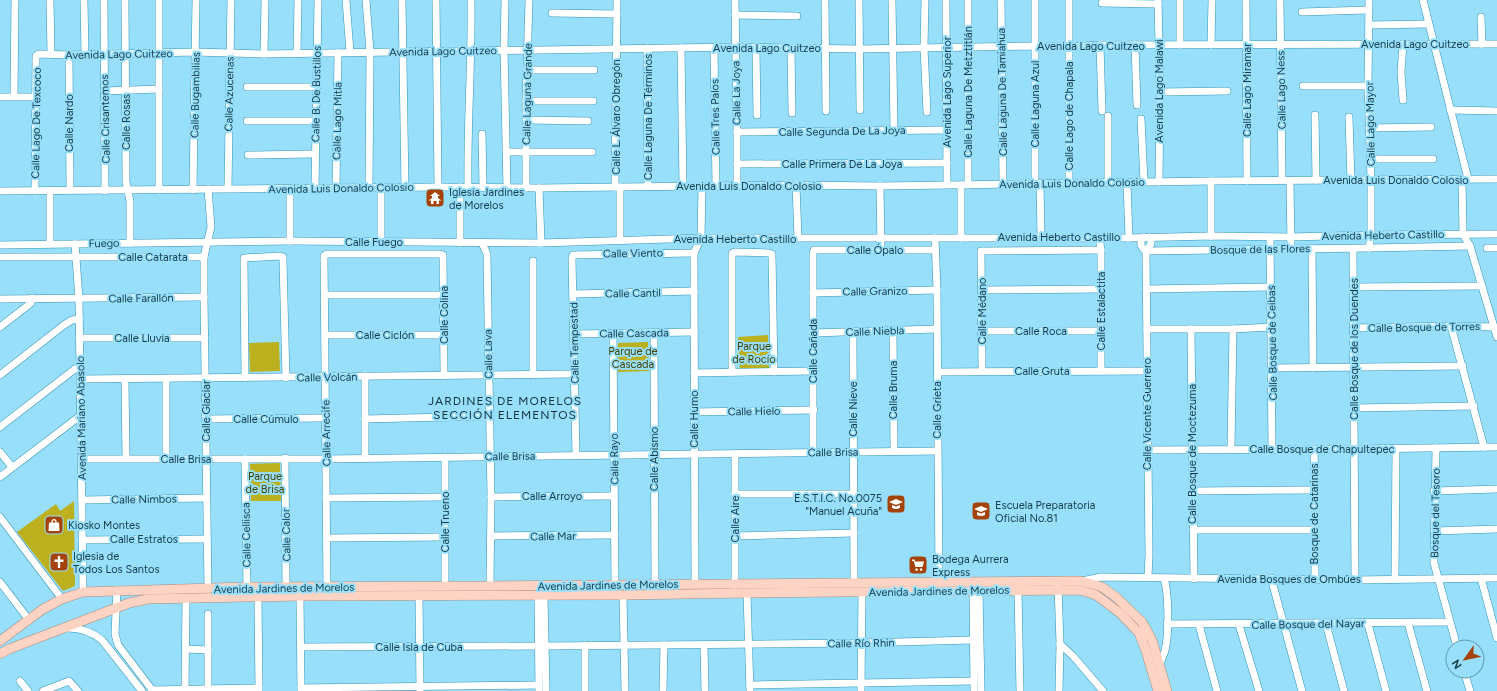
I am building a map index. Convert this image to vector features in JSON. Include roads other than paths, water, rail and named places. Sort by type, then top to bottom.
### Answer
[{"type":"main road","name":"Avenida Jardines de Morelos","points":[[0,641],[43,609],[62,599],[83,592],[117,590],[247,587],[695,584],[714,589],[747,593],[862,592],[939,582],[1081,581],[1102,587],[1112,594],[1142,622],[1152,640],[1167,691]]},
{"type":"main road","name":"Avenida Jardines de Morelos","points":[[0,654],[129,603],[148,600],[300,596],[623,596],[714,589],[735,585],[854,583],[976,591],[1080,590],[1096,595],[1120,613],[1139,633],[1146,648],[1158,691]]},
{"type":"main road","points":[[638,585],[638,595]]},
{"type":"main road","points":[[405,586],[406,596]]},
{"type":"main road","points":[[18,628],[22,636],[28,642]]},
{"type":"street","points":[[14,96],[15,0]]},
{"type":"street","points":[[50,0],[51,54]]},
{"type":"street","points":[[84,0],[85,54]]},
{"type":"street","name":"Calle Crisantemos","points":[[104,0],[105,191]]},
{"type":"street","name":"Calle Rosas","points":[[125,0],[126,182],[130,201],[130,243]]},
{"type":"street","points":[[159,0],[159,190]]},
{"type":"street","name":"Calle Bugambilias","points":[[194,190],[196,0]]},
{"type":"street","name":"Calle Azucenas","points":[[228,188],[231,0]]},
{"type":"street","points":[[264,0],[264,54]]},
{"type":"street","points":[[297,52],[298,0]]},
{"type":"street","name":"Calle B. De Bustillos","points":[[315,188],[318,0]]},
{"type":"street","points":[[346,0],[350,52]]},
{"type":"street","points":[[366,0],[370,52],[369,188]]},
{"type":"street","points":[[402,0],[405,187]]},
{"type":"street","points":[[436,0],[438,187]]},
{"type":"street","points":[[468,187],[471,0]]},
{"type":"street","points":[[505,0],[504,50],[507,188]]},
{"type":"street","name":"Calle Laguna Grande","points":[[526,188],[526,101],[529,0]]},
{"type":"street","name":"Calle L. Álvaro Obregón","points":[[617,0],[616,48],[620,240]]},
{"type":"street","name":"Calle La Joya","points":[[735,0],[737,186]]},
{"type":"street","points":[[824,0],[826,111]]},
{"type":"street","points":[[859,0],[860,110]]},
{"type":"street","points":[[892,0],[894,131]]},
{"type":"street","points":[[925,0],[924,48],[926,112]]},
{"type":"street","name":"Avenida Lago Superior","points":[[946,0],[947,184]]},
{"type":"street","name":"Calle Laguna De Metztitlán","points":[[961,238],[965,185],[968,0]]},
{"type":"street","name":"Calle Laguna De Tamiahua","points":[[1001,0],[1004,184]]},
{"type":"street","name":"Calle Laguna Azul","points":[[1035,0],[1034,46],[1041,237]]},
{"type":"street","name":"Calle Lago de Chapala","points":[[1069,0],[1069,184]]},
{"type":"street","points":[[1180,0],[1180,45]]},
{"type":"street","points":[[1211,45],[1212,0]]},
{"type":"street","name":"Calle Lago Miramar","points":[[1246,0],[1247,181]]},
{"type":"street","name":"Calle Lago Ness","points":[[1280,0],[1280,45],[1286,181],[1291,249]]},
{"type":"street","name":"Calle Lago Mayor","points":[[1369,0],[1368,86],[1371,180],[1371,235],[1369,248]]},
{"type":"street","points":[[1423,0],[1465,179],[1463,234],[1470,246],[1497,337]]},
{"type":"street","points":[[1102,3],[1158,2]]},
{"type":"street","name":"Avenida Lago Malawi","points":[[1158,2],[1160,92],[1159,182]]},
{"type":"street","points":[[1302,12],[1368,10]]},
{"type":"street","points":[[552,14],[617,14]]},
{"type":"street","points":[[735,15],[797,16]]},
{"type":"street","points":[[1482,16],[1482,44]]},
{"type":"street","points":[[1369,25],[1428,24]]},
{"type":"street","points":[[1402,100],[1401,72],[1403,44]]},
{"type":"street","name":"Avenida Lago Cuitzeo","points":[[37,55],[126,53],[159,54],[195,52],[264,54],[297,52],[338,53],[736,47],[859,49],[1034,46],[1069,47],[1100,45],[1497,44]]},
{"type":"street","points":[[1100,45],[1108,183]]},
{"type":"street","points":[[1135,45],[1137,105]]},
{"type":"street","name":"Calle Laguna De Términos","points":[[647,48],[648,186]]},
{"type":"street","points":[[681,48],[683,186]]},
{"type":"street","name":"Calle Tres Palos","points":[[714,48],[716,186]]},
{"type":"street","points":[[756,48],[757,115]]},
{"type":"street","points":[[791,48],[792,113]]},
{"type":"street","name":"Calle Lago Mitla","points":[[336,188],[338,53]]},
{"type":"street","name":"Calle Lago De Texcoco","points":[[35,191],[35,97],[37,55]]},
{"type":"street","name":"Calle Nardo","points":[[69,55],[70,190]]},
{"type":"street","points":[[527,70],[594,70]]},
{"type":"street","points":[[1303,86],[1368,86]]},
{"type":"street","points":[[247,87],[316,87]]},
{"type":"street","points":[[104,91],[159,89]]},
{"type":"street","points":[[1160,92],[1228,92]]},
{"type":"street","points":[[0,97],[35,97]]},
{"type":"street","points":[[526,101],[593,101]]},
{"type":"street","points":[[1450,110],[1497,111]]},
{"type":"street","points":[[1315,115],[1316,180]]},
{"type":"street","points":[[1349,118],[1351,181]]},
{"type":"street","points":[[1141,119],[1144,182]]},
{"type":"street","points":[[527,120],[588,121]]},
{"type":"street","points":[[247,121],[316,121]]},
{"type":"street","points":[[1370,128],[1430,127]]},
{"type":"street","name":"Calle Segunda De La Joya","points":[[737,132],[947,130]]},
{"type":"street","points":[[482,134],[483,187]]},
{"type":"street","points":[[507,152],[592,152]]},
{"type":"street","points":[[248,155],[315,154]]},
{"type":"street","points":[[1370,159],[1433,159]]},
{"type":"street","name":"Calle Primera De La Joya","points":[[737,164],[947,163]]},
{"type":"street","name":"Avenida Luis Donaldo Colosio","points":[[0,191],[127,191],[228,188],[290,189],[381,187],[539,188],[796,185],[880,186],[1211,181],[1497,179]]},
{"type":"street","points":[[1211,181],[1211,236]]},
{"type":"street","points":[[1128,183],[1129,238]]},
{"type":"street","points":[[796,185],[798,238]]},
{"type":"street","points":[[694,253],[701,238],[702,186]]},
{"type":"street","points":[[880,186],[881,250]]},
{"type":"street","points":[[381,187],[381,242]]},
{"type":"street","points":[[460,187],[460,243]]},
{"type":"street","points":[[539,188],[541,243],[620,240]]},
{"type":"street","name":"Calle Glaciar","points":[[208,189],[211,227],[204,257],[208,589]]},
{"type":"street","points":[[290,189],[290,241]]},
{"type":"street","points":[[50,190],[50,244]]},
{"type":"street","name":"Avenida Heberto Castillo","points":[[620,240],[701,238],[1290,237],[1497,234]]},
{"type":"street","points":[[1245,236],[1245,249]]},
{"type":"street","points":[[1323,236],[1323,249]]},
{"type":"street","name":"Calle Estalactita","points":[[1098,237],[1101,250],[1102,371]]},
{"type":"street","name":"Calle Vicente Guerrero","points":[[1147,237],[1151,240],[1151,244],[1146,251],[1148,577]]},
{"type":"street","name":"Calle Bosque de Ceibas","points":[[1270,237],[1272,449]]},
{"type":"street","name":"Calle Grieta","points":[[935,238],[938,372],[937,451],[939,582]]},
{"type":"street","name":"Calle Fuego","points":[[207,243],[290,241],[541,243]]},
{"type":"street","name":"Fuego","points":[[0,245],[207,243]]},
{"type":"street","name":"Calle Lava","points":[[482,243],[487,254],[491,536],[490,586]]},
{"type":"street","name":"Avenida Mariano Abasolo","points":[[75,244],[79,299],[83,592]]},
{"type":"street","name":"Bosque de las Flores","points":[[1146,251],[1470,246]]},
{"type":"street","points":[[1487,248],[1497,248]]},
{"type":"street","points":[[1312,249],[1313,368]]},
{"type":"street","name":"Calle Bosque de los Duendes","points":[[1353,249],[1355,449],[1354,580]]},
{"type":"street","name":"Calle Ópalo","points":[[814,250],[936,250]]},
{"type":"street","name":"Calle Cañada","points":[[813,453],[814,250]]},
{"type":"street","name":"Calle Médano","points":[[982,371],[981,251],[1101,250]]},
{"type":"street","points":[[732,372],[732,253],[735,252],[772,254],[774,372]]},
{"type":"street","name":"Calle Viento","points":[[573,255],[694,253]]},
{"type":"street","name":"Calle Humo","points":[[694,253],[695,584]]},
{"type":"street","name":"Calle Fuego","points":[[324,256],[327,254],[443,255]]},
{"type":"street","name":"Calle Colina","points":[[443,255],[444,376]]},
{"type":"street","name":"Calle Tempestad","points":[[573,255],[576,455]]},
{"type":"street","points":[[245,378],[244,258],[280,256],[282,257],[283,261],[286,378]]},
{"type":"street","name":"Calle Arrecife","points":[[324,256],[327,587]]},
{"type":"street","name":"Calle Catarata","points":[[0,257],[204,257]]},
{"type":"street","points":[[533,261],[533,375]]},
{"type":"street","points":[[1354,287],[1482,286]]},
{"type":"street","points":[[1146,289],[1271,287]]},
{"type":"street","points":[[982,290],[1101,289]]},
{"type":"street","name":"Calle Granizo","points":[[813,293],[937,290]]},
{"type":"street","name":"Calle Cantil","points":[[573,294],[694,292]]},
{"type":"street","points":[[325,295],[444,295]]},
{"type":"street","name":"Calle Farallón","points":[[0,299],[204,297]]},
{"type":"street","points":[[0,327],[31,303],[32,298]]},
{"type":"street","points":[[0,375],[64,325],[72,320],[79,319]]},
{"type":"street","points":[[1147,329],[1272,326]]},
{"type":"street","points":[[1451,326],[1484,447]]},
{"type":"street","name":"Calle Bosque de Torres","points":[[1354,328],[1451,326],[1494,327]]},
{"type":"street","points":[[1231,449],[1233,328]]},
{"type":"street","name":"Calle Niebla","points":[[813,333],[936,329]]},
{"type":"street","name":"Calle Bosque de Moctezuma","points":[[1192,329],[1194,578]]},
{"type":"street","name":"Calle Bruma","points":[[893,330],[894,451]]},
{"type":"street","name":"Calle Roca","points":[[981,331],[1101,331]]},
{"type":"street","name":"Calle Cascada","points":[[574,334],[694,332]]},
{"type":"street","name":"Calle Nieve","points":[[853,332],[854,583]]},
{"type":"street","name":"Calle Abismo","points":[[654,333],[655,585]]},
{"type":"street","name":"Calle Rayo","points":[[613,334],[615,585]]},
{"type":"street","name":"Calle Ciclón","points":[[325,335],[444,335]]},
{"type":"street","name":"Calle Lluvia","points":[[79,338],[205,338]]},
{"type":"street","points":[[0,427],[80,365]]},
{"type":"street","points":[[1272,368],[1463,366]]},
{"type":"street","points":[[694,373],[814,371]]},
{"type":"street","name":"Calle Gruta","points":[[938,372],[1146,371]]},
{"type":"street","name":"Calle Volcán","points":[[80,379],[574,374]]},
{"type":"street","points":[[365,376],[365,458]]},
{"type":"street","points":[[125,379],[126,458]]},
{"type":"street","points":[[166,379],[166,459]]},
{"type":"street","points":[[1354,408],[1474,406]]},
{"type":"street","name":"Calle Hielo","points":[[694,412],[814,410]]},
{"type":"street","points":[[0,477],[80,416]]},
{"type":"street","points":[[365,419],[489,416]]},
{"type":"street","name":"Calle Cúmulo","points":[[206,419],[326,418]]},
{"type":"street","name":"Calle Bosque de Chapultepec","points":[[1147,450],[1497,447]]},
{"type":"street","points":[[1395,579],[1396,448]]},
{"type":"street","name":"Bosque del Tesoro","points":[[1436,448],[1434,491],[1434,563],[1454,639]]},
{"type":"street","name":"Bosque de Catarinas","points":[[1314,449],[1315,579]]},
{"type":"street","name":"Calle Brisa","points":[[82,459],[365,458],[654,454],[694,455],[937,451]]},
{"type":"street","points":[[0,452],[12,467]]},
{"type":"street","name":"Calle Aire","points":[[735,454],[735,585]]},
{"type":"street","name":"Calle Trueno","points":[[445,457],[445,586]]},
{"type":"street","name":"Calle Calor","points":[[285,458],[286,587]]},
{"type":"street","name":"Calle Cellisca","points":[[245,459],[247,587]]},
{"type":"street","points":[[1434,491],[1497,489]]},
{"type":"street","points":[[1193,491],[1315,490]]},
{"type":"street","points":[[735,494],[853,494]]},
{"type":"street","name":"Calle Arroyo","points":[[490,496],[614,496]]},
{"type":"street","points":[[326,498],[444,497]]},
{"type":"street","name":"Calle Nimbos","points":[[82,500],[206,498]]},
{"type":"street","points":[[0,517],[62,599]]},
{"type":"street","points":[[1434,530],[1497,528]]},
{"type":"street","points":[[1193,530],[1315,530]]},
{"type":"street","points":[[735,536],[854,533]]},
{"type":"street","name":"Calle Mar","points":[[491,536],[615,535]]},
{"type":"street","points":[[327,538],[444,537]]},
{"type":"street","name":"Calle Estratos","points":[[82,540],[207,539]]},
{"type":"street","name":"Avenida Bosques de Ombúes","points":[[1081,581],[1100,577],[1354,580],[1497,578]]},
{"type":"street","points":[[1159,666],[1165,650],[1167,624],[1166,584],[1164,578]]},
{"type":"street","points":[[1271,578],[1302,691]]},
{"type":"street","points":[[1481,578],[1497,638]]},
{"type":"street","points":[[1057,580],[1060,644],[1059,691]]},
{"type":"street","points":[[0,582],[29,620]]},
{"type":"street","points":[[117,590],[115,634],[118,645],[152,690],[185,688],[259,690],[258,597]]},
{"type":"street","points":[[1018,590],[1020,691]]},
{"type":"street","points":[[976,591],[973,640],[981,691]]},
{"type":"street","points":[[974,691],[977,659],[976,591]]},
{"type":"street","points":[[861,687],[862,592]]},
{"type":"street","points":[[747,593],[750,688],[861,687],[974,681]]},
{"type":"street","points":[[300,596],[301,689],[420,689],[539,688],[542,665],[541,595]]},
{"type":"street","points":[[419,596],[420,689]]},
{"type":"street","points":[[623,596],[625,691]]},
{"type":"street","points":[[185,688],[186,598]]},
{"type":"street","points":[[208,614],[208,688]]},
{"type":"street","name":"Calle Bosque del Nayar","points":[[1167,624],[1239,625],[1449,622]]},
{"type":"street","points":[[1408,623],[1427,691]]},
{"type":"street","points":[[1326,624],[1344,691]]},
{"type":"street","points":[[1368,624],[1386,691]]},
{"type":"street","points":[[1199,625],[1218,691]]},
{"type":"street","points":[[1239,625],[1259,691]]},
{"type":"street","points":[[64,628],[76,628],[93,633],[102,640],[142,691]]},
{"type":"street","name":"Calle Río Rhin","points":[[749,644],[973,640]]},
{"type":"street","name":"Calle Isla de Cuba","points":[[300,647],[749,644]]},
{"type":"street","points":[[1060,644],[1073,656],[1102,691]]},
{"type":"street","points":[[585,645],[585,691]]},
{"type":"street","points":[[664,645],[664,691]]},
{"type":"street","points":[[704,645],[705,691]]},
{"type":"street","points":[[186,650],[208,650]]},
{"type":"street","points":[[542,665],[546,691]]},
{"type":"street","points":[[127,672],[134,666]]},
{"type":"street","points":[[1466,679],[1470,691]]},
{"type":"street","points":[[20,681],[28,691]]},
{"type":"street","points":[[43,691],[69,681],[78,691]]},
{"type":"place","name":"Iglesia Jardines de Morelos","points":[[435,198]]},
{"type":"place","name":"E.S.T.I.C. No.0075 \"Manuel Acuña\"","points":[[896,504]]},
{"type":"place","name":"Escuela Preparatoria Oficial No.81","points":[[981,511]]},
{"type":"place","name":"Kiosko Montes","points":[[54,525]]},
{"type":"place","name":"Iglesia de Todos Los Santos","points":[[59,562]]},
{"type":"place","name":"Bodega Aurrera Express","points":[[918,565]]},
{"type":"district","name":"JARDINES DE MORELOS SECCIÓN ELEMENTOS","points":[[505,408]]},
{"type":"park label","name":"Parque de Rocío","points":[[754,352]]},
{"type":"park label","name":"Parque de Cascada","points":[[633,357]]},
{"type":"park label","name":"Parque de Brisa","points":[[265,482]]}]
